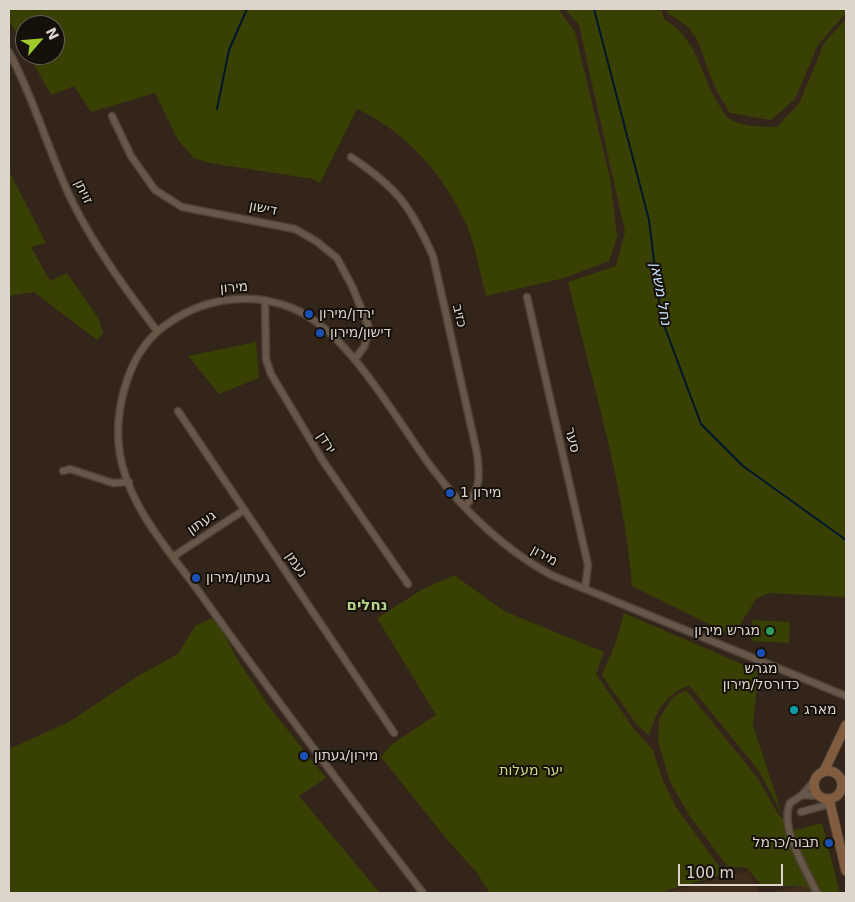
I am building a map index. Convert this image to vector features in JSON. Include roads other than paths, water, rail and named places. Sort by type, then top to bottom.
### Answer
[{"type":"street","name":"זויתן","points":[[9,52],[21,75],[73,202],[126,290],[157,331]]},
{"type":"street","name":"דישון","points":[[112,116],[131,156],[155,190],[182,207],[295,229],[316,241],[337,258],[352,286],[368,325],[364,347],[355,359]]},
{"type":"street","name":"כזיב","points":[[351,157],[380,177],[404,200],[419,225],[433,256],[480,474],[478,488],[474,497],[465,506]]},
{"type":"street","name":"סער","points":[[527,297],[588,565],[586,589]]},
{"type":"street","name":"מירון","points":[[423,893],[320,760],[142,513],[122,465],[118,436],[118,411],[132,369],[157,331],[183,314],[206,304],[230,299],[265,300],[293,308],[329,331],[355,359],[434,470],[465,506],[501,542],[527,562],[551,575],[846,696]]},
{"type":"street","name":"ירדן","points":[[265,300],[266,359],[271,374],[323,461],[408,584]]},
{"type":"street","name":"נעמן","points":[[178,411],[394,733]]},
{"type":"street","points":[[63,471],[70,469],[113,483],[130,482]]},
{"type":"street","name":"געתון","points":[[174,556],[244,510]]},
{"type":"street","points":[[817,893],[792,841],[787,824],[787,810],[790,803],[802,795],[824,771],[846,725]]},
{"type":"street","points":[[801,812],[837,796],[844,789],[842,780],[837,773],[824,771]]},
{"type":"street","points":[[815,780],[815,789],[827,800],[846,871]]},
{"type":"street","points":[[802,795],[827,800]]},
{"type":"waterway","points":[[217,109],[229,50],[247,9]]},
{"type":"waterway","name":"נחל משאן","points":[[594,9],[649,220],[661,317],[701,424],[743,466],[846,540]]},
{"type":"place","name":"ירדן/מירון","points":[[309,314]]},
{"type":"place","name":"דישון/מירון","points":[[320,333]]},
{"type":"place","name":"מירון 1","points":[[450,493]]},
{"type":"place","name":"געתון/מירון","points":[[196,578]]},
{"type":"place","name":"מגרש מירון","points":[[770,631]]},
{"type":"place","name":"מגרש כדורסל/מירון","points":[[761,653]]},
{"type":"place","name":"מארג","points":[[794,710]]},
{"type":"place","name":"מירון/געתון","points":[[304,756]]},
{"type":"place","name":"תבור/כרמל","points":[[829,843]]},
{"type":"district","name":"נחלים","points":[[367,606]]},
{"type":"park label","name":"יער מעלות","points":[[531,771]]}]
